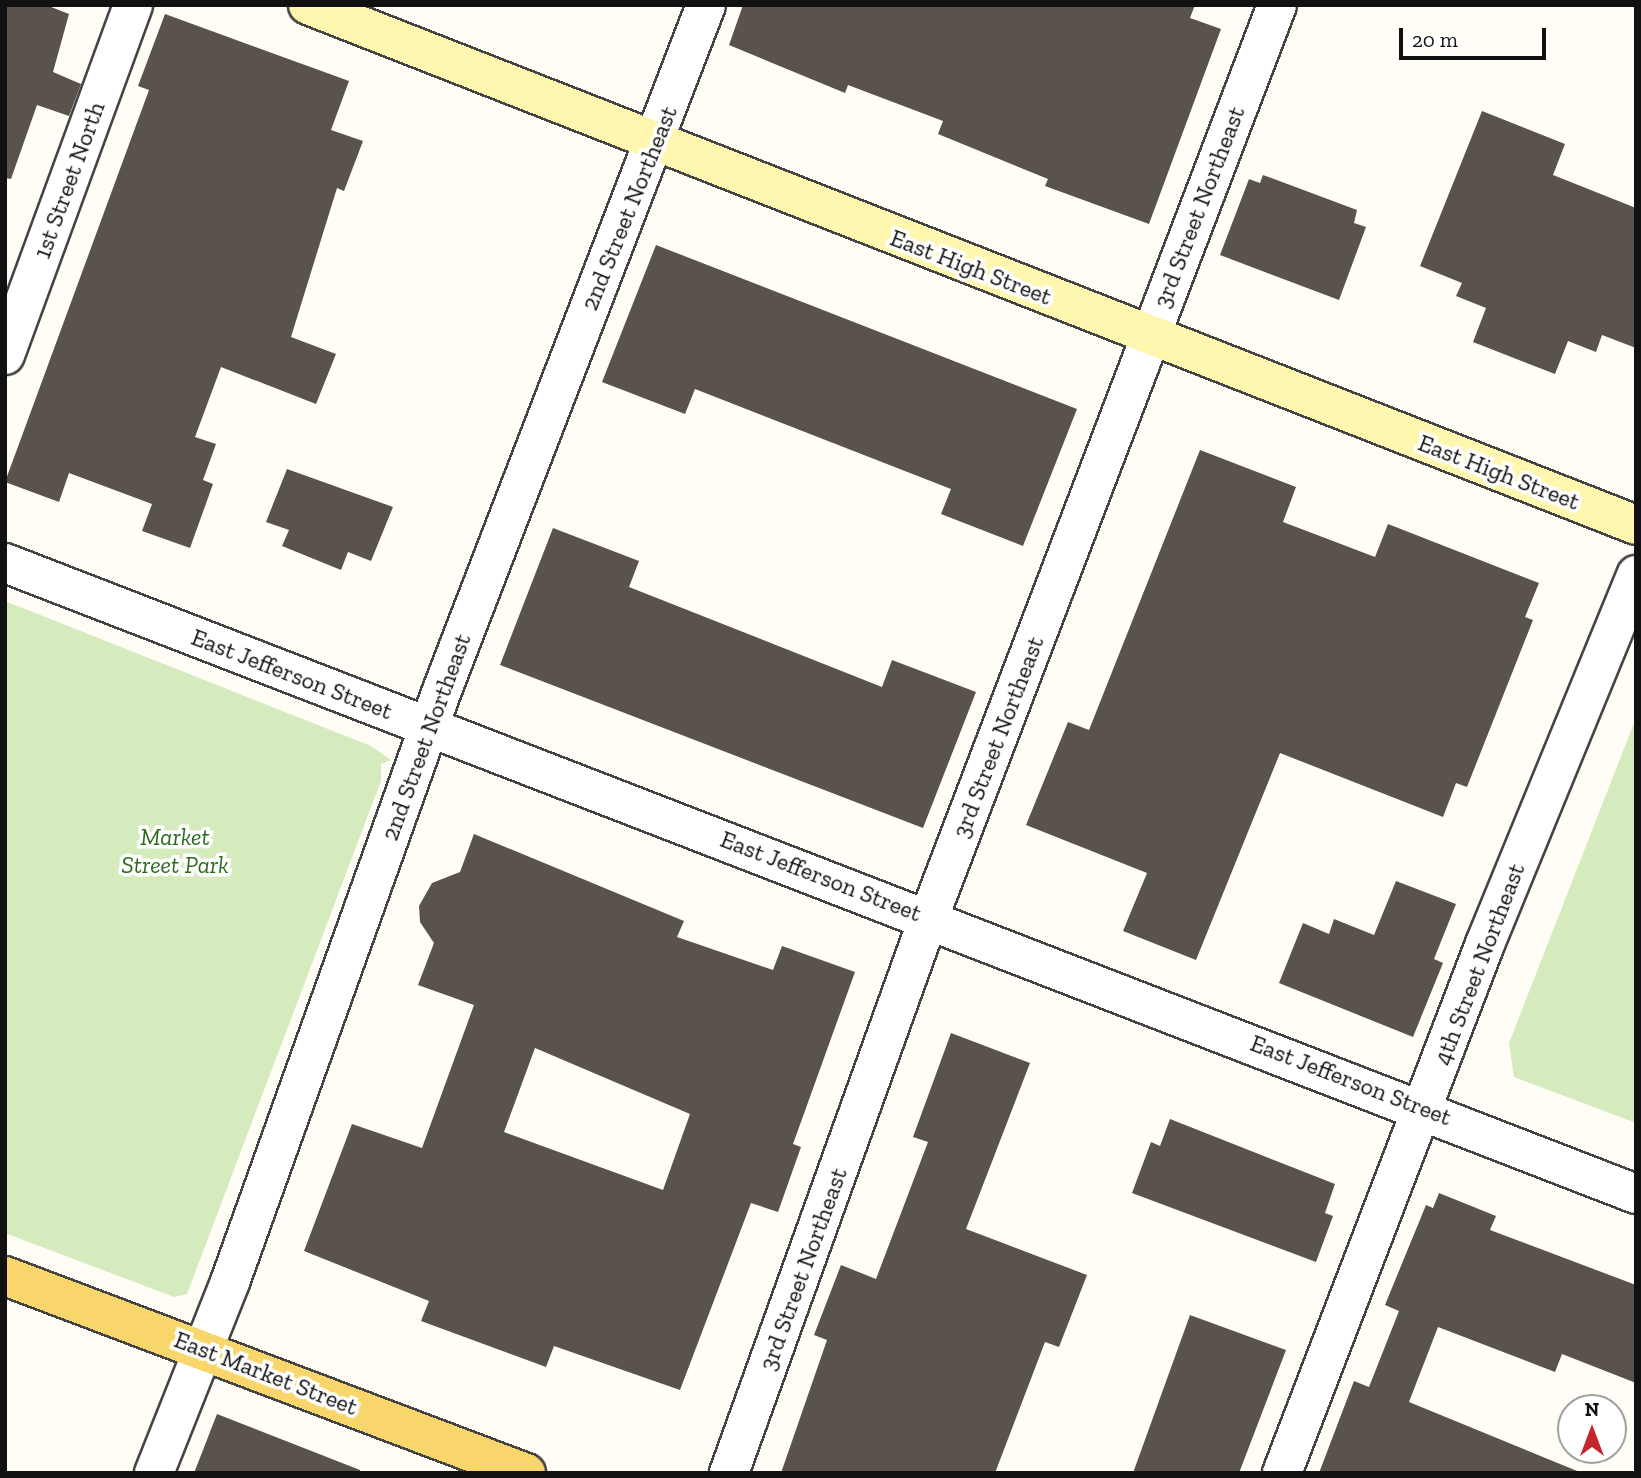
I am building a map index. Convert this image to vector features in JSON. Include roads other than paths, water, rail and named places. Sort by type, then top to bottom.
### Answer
[{"type":"main road","name":"East High Street","points":[[308,5],[1149,338],[1636,525]]},
{"type":"main road","name":"East Market Street","points":[[5,1276],[526,1473]]},
{"type":"street","name":"1st Street North","points":[[5,355],[133,5]]},
{"type":"street","name":"2nd Street Northeast","points":[[154,1473],[202,1349],[429,726],[658,143],[706,5]]},
{"type":"street","name":"3rd Street Northeast","points":[[729,1473],[929,917],[1277,5]]},
{"type":"street","name":"East Jefferson Street","points":[[5,563],[1424,1107],[1636,1195]]},
{"type":"street","name":"4th Street Northeast","points":[[1282,1473],[1424,1107],[1636,575]]},
{"type":"park label","name":"Market Street Park","points":[[175,851]]}]
